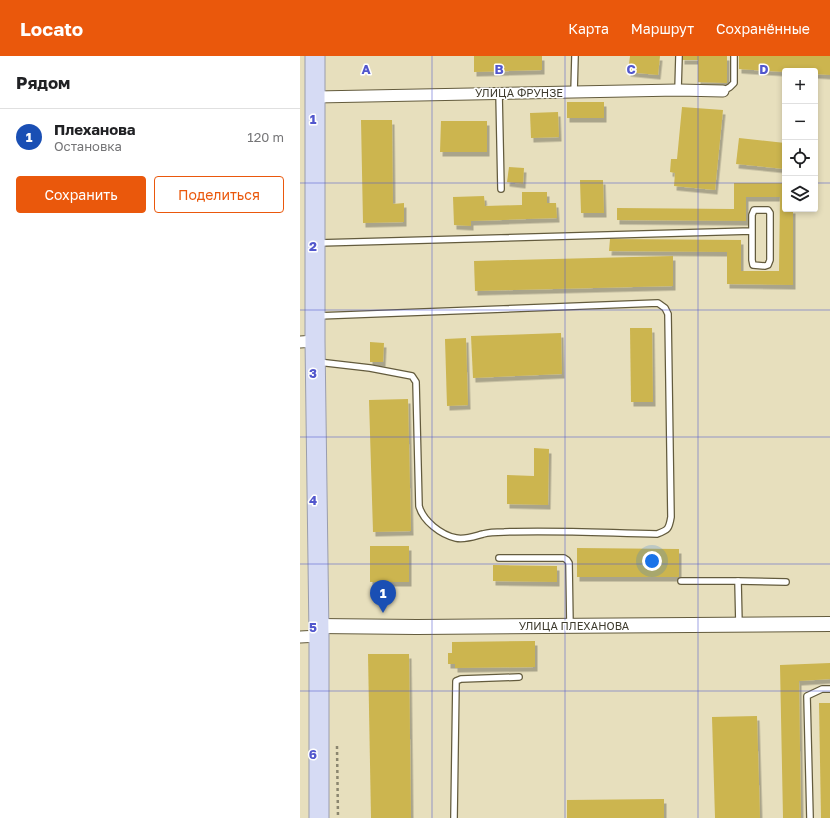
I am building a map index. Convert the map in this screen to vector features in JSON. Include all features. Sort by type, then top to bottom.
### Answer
[{"type":"highway","points":[[315,56],[315,316],[308,341],[316,362],[319,631],[319,818]]},
{"type":"street","name":"УЛИЦА ФРУНЗЕ","points":[[316,97],[678,90],[723,91]]},
{"type":"street","name":"УЛИЦА ПЛЕХАНОВА","points":[[300,637],[319,631],[417,627],[830,624]]},
{"type":"lane","points":[[574,93],[575,56]]},
{"type":"lane","points":[[678,56],[678,90]]},
{"type":"lane","points":[[723,91],[734,83],[734,56]]},
{"type":"lane","points":[[499,93],[501,189]]},
{"type":"lane","points":[[754,210],[768,210],[770,213],[770,260],[768,265],[753,265],[752,232],[752,215],[754,210]]},
{"type":"lane","points":[[315,243],[752,232]]},
{"type":"lane","points":[[315,316],[658,303],[665,308],[668,314],[670,527],[657,534],[564,530],[502,532],[464,539],[449,536],[431,525],[424,519],[420,512],[416,382],[412,376],[370,368],[316,362]]},
{"type":"lane","points":[[499,558],[564,558],[567,560],[569,563],[570,626]]},
{"type":"lane","points":[[681,581],[786,582]]},
{"type":"lane","points":[[738,581],[738,625]]},
{"type":"lane","points":[[454,818],[456,682],[461,679],[519,677]]},
{"type":"lane","points":[[810,818],[807,696],[822,690],[830,690]]},
{"type":"building","points":[[474,56],[542,56],[542,70],[474,72]]},
{"type":"building","points":[[630,56],[660,56],[658,75],[628,72]]},
{"type":"building","points":[[682,56],[727,56],[727,83],[698,82],[698,60],[682,60]]},
{"type":"building","points":[[739,56],[830,56],[830,75],[818,74],[818,68],[782,68],[782,72],[739,69]]},
{"type":"building","points":[[567,102],[604,102],[604,118],[567,118]]},
{"type":"building","points":[[682,107],[723,110],[715,190],[674,186],[675,173],[670,172],[671,159],[677,159]]},
{"type":"building","points":[[558,112],[559,137],[531,138],[530,113]]},
{"type":"building","points":[[361,120],[392,120],[393,204],[404,203],[404,222],[363,223]]},
{"type":"building","points":[[441,121],[487,121],[487,152],[440,152]]},
{"type":"building","points":[[739,138],[782,143],[782,169],[736,164]]},
{"type":"building","points":[[509,167],[524,168],[523,184],[507,182]]},
{"type":"building","points":[[580,180],[603,180],[604,213],[581,213]]},
{"type":"building","points":[[734,183],[782,183],[782,212],[793,212],[793,285],[727,284],[727,252],[609,251],[610,239],[741,240],[741,271],[779,271],[780,197],[746,197],[746,221],[617,220],[617,208],[734,209]]},
{"type":"building","points":[[522,192],[547,192],[547,203],[556,203],[557,218],[471,221],[471,226],[454,225],[453,197],[484,196],[485,206],[522,205]]},
{"type":"building","points":[[673,256],[673,286],[475,291],[474,261]]},
{"type":"building","points":[[630,328],[652,328],[653,402],[631,402]]},
{"type":"building","points":[[561,333],[562,374],[473,378],[471,336]]},
{"type":"building","points":[[466,338],[468,405],[447,406],[445,339]]},
{"type":"building","points":[[370,342],[384,343],[383,362],[370,362]]},
{"type":"building","points":[[408,399],[411,531],[373,532],[369,400]]},
{"type":"building","points":[[534,448],[549,449],[548,505],[507,504],[507,475],[534,476]]},
{"type":"building","points":[[370,546],[409,546],[409,582],[370,582]]},
{"type":"building","points":[[577,548],[679,549],[679,577],[577,577]]},
{"type":"building","points":[[493,565],[557,566],[557,582],[493,581]]},
{"type":"building","points":[[535,641],[535,667],[455,668],[455,664],[448,664],[448,653],[452,653],[452,642]]},
{"type":"building","points":[[368,654],[409,654],[411,818],[371,818]]},
{"type":"building","points":[[830,663],[830,679],[799,681],[801,818],[783,818],[780,665]]},
{"type":"building","points":[[819,703],[830,703],[830,818],[821,818]]},
{"type":"building","points":[[757,716],[760,818],[715,818],[712,717]]},
{"type":"building","points":[[664,799],[664,818],[567,818],[567,800]]},
{"type":"place","name":"Плеханова","points":[[383,613]]}]
